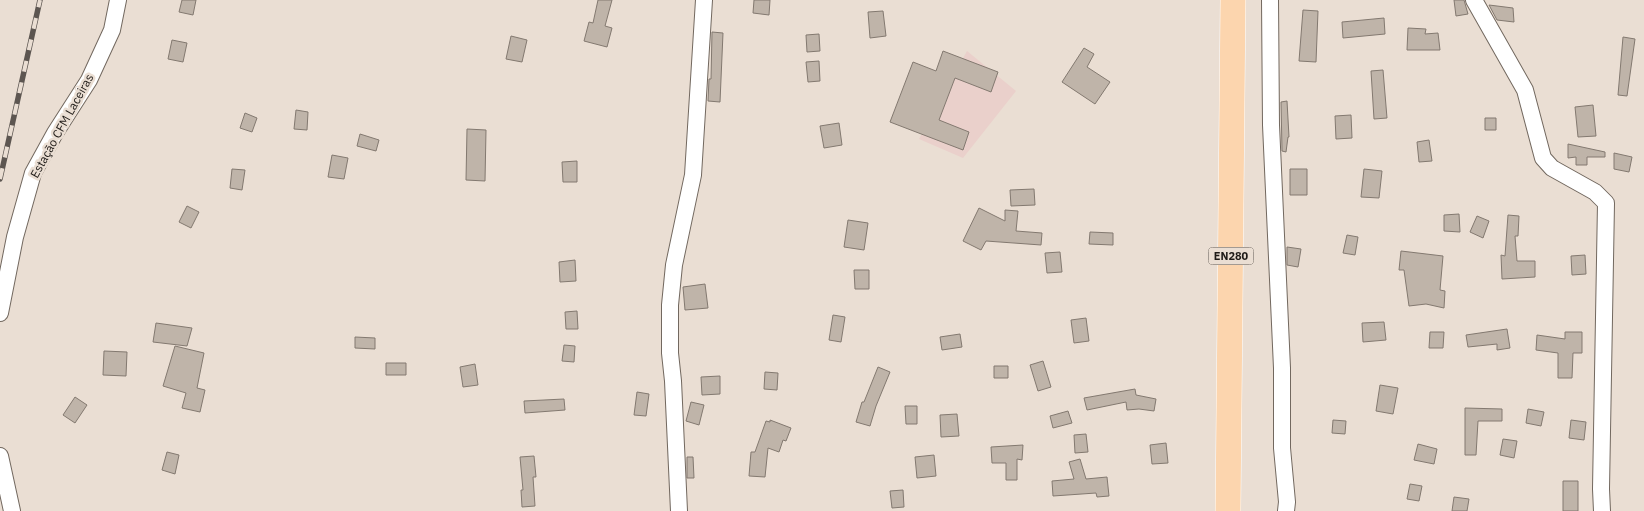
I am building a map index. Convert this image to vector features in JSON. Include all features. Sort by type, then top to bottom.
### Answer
[{"type":"main road","name":"EN280","points":[[1228,511],[1233,0]]},
{"type":"street","name":"Estação CFM Laceiras","points":[[0,313],[15,237],[33,174],[55,133],[88,80],[112,30],[118,0]]},
{"type":"street","points":[[679,511],[670,353],[670,306],[674,265],[693,175],[704,0]]},
{"type":"street","points":[[1270,0],[1271,125],[1282,368],[1282,448],[1287,502],[1286,511]]},
{"type":"street","points":[[1474,0],[1525,90],[1543,158],[1552,168],[1596,192],[1606,203],[1600,489],[1602,511]]},
{"type":"street","points":[[0,456],[12,511]]},
{"type":"shaded area","points":[[967,51],[1016,91],[963,158],[919,139]]},
{"type":"building","points":[[182,0],[196,0],[193,15],[179,12]]},
{"type":"building","points":[[598,0],[612,0],[605,26],[612,28],[607,47],[584,41],[589,22],[593,23]]},
{"type":"building","points":[[754,0],[770,0],[769,15],[753,13]]},
{"type":"building","points":[[1454,0],[1464,0],[1468,14],[1456,16]]},
{"type":"building","points":[[1489,5],[1513,8],[1514,22],[1497,20]]},
{"type":"building","points":[[1303,10],[1318,11],[1316,62],[1299,61]]},
{"type":"building","points":[[883,11],[886,36],[870,38],[868,12]]},
{"type":"building","points":[[1384,18],[1385,34],[1343,38],[1342,22]]},
{"type":"building","points":[[1408,28],[1426,29],[1425,34],[1438,33],[1440,50],[1407,50]]},
{"type":"building","points":[[712,32],[723,33],[720,102],[708,101],[709,79],[711,79]]},
{"type":"building","points":[[819,34],[820,51],[807,52],[806,35]]},
{"type":"building","points":[[511,36],[527,40],[522,62],[506,59]]},
{"type":"building","points":[[1623,37],[1635,39],[1627,96],[1618,95]]},
{"type":"building","points":[[172,40],[187,43],[183,62],[168,59]]},
{"type":"building","points":[[1084,48],[1094,54],[1087,67],[1110,82],[1095,104],[1062,82]]},
{"type":"building","points":[[943,51],[998,72],[991,92],[955,78],[939,120],[969,132],[963,150],[890,122],[913,62],[936,71]]},
{"type":"building","points":[[819,61],[820,81],[808,82],[806,62]]},
{"type":"building","points":[[1383,70],[1387,118],[1374,119],[1371,71]]},
{"type":"building","points":[[1287,101],[1289,137],[1286,152],[1282,151],[1281,102]]},
{"type":"building","points":[[1593,105],[1596,136],[1578,137],[1575,107]]},
{"type":"building","points":[[296,110],[308,112],[307,130],[294,129]]},
{"type":"building","points":[[245,113],[257,118],[252,132],[240,128]]},
{"type":"building","points":[[1351,115],[1352,138],[1336,139],[1335,116]]},
{"type":"building","points":[[1485,118],[1496,118],[1496,130],[1485,130]]},
{"type":"building","points":[[839,123],[842,145],[824,148],[820,126]]},
{"type":"building","points":[[467,129],[486,130],[485,181],[466,180]]},
{"type":"building","points":[[360,134],[379,140],[376,151],[357,146]]},
{"type":"building","points":[[1429,140],[1432,161],[1419,162],[1417,142]]},
{"type":"building","points":[[1568,144],[1605,152],[1605,157],[1587,157],[1587,165],[1576,165],[1576,157],[1568,158]]},
{"type":"building","points":[[1614,153],[1632,157],[1629,172],[1614,169]]},
{"type":"building","points":[[332,155],[348,158],[344,179],[328,177]]},
{"type":"building","points":[[577,161],[577,182],[563,182],[562,162]]},
{"type":"building","points":[[232,169],[245,170],[242,190],[230,188]]},
{"type":"building","points":[[1290,169],[1307,169],[1307,195],[1290,195]]},
{"type":"building","points":[[1364,169],[1382,171],[1379,198],[1361,197]]},
{"type":"building","points":[[1034,189],[1035,205],[1011,206],[1010,190]]},
{"type":"building","points":[[187,206],[199,212],[191,228],[179,222]]},
{"type":"building","points":[[979,208],[1005,221],[1005,210],[1018,211],[1016,231],[1042,233],[1041,245],[986,241],[981,250],[963,241]]},
{"type":"building","points":[[1459,214],[1460,232],[1444,231],[1444,215]]},
{"type":"building","points":[[1508,215],[1519,216],[1518,236],[1515,236],[1517,261],[1535,261],[1535,277],[1502,279],[1501,255],[1505,256]]},
{"type":"building","points":[[1477,216],[1489,221],[1483,238],[1470,232]]},
{"type":"building","points":[[848,220],[868,223],[864,250],[844,247]]},
{"type":"building","points":[[1090,232],[1113,233],[1113,245],[1089,244]]},
{"type":"building","points":[[1347,235],[1358,237],[1355,255],[1343,253]]},
{"type":"building","points":[[1287,247],[1301,249],[1298,267],[1287,265]]},
{"type":"building","points":[[1401,251],[1443,256],[1440,290],[1445,291],[1444,308],[1426,304],[1409,306],[1404,270],[1399,270]]},
{"type":"building","points":[[1060,252],[1062,272],[1047,273],[1045,253]]},
{"type":"building","points":[[1585,255],[1586,274],[1572,275],[1571,256]]},
{"type":"building","points":[[575,260],[576,281],[560,282],[559,262]]},
{"type":"building","points":[[854,270],[869,270],[869,289],[855,289]]},
{"type":"building","points":[[705,284],[708,308],[685,310],[683,287]]},
{"type":"building","points":[[577,311],[578,329],[566,329],[565,312]]},
{"type":"building","points":[[833,315],[845,317],[841,342],[829,340]]},
{"type":"building","points":[[1086,318],[1089,341],[1074,343],[1071,320]]},
{"type":"building","points":[[1384,322],[1386,340],[1363,342],[1362,323]]},
{"type":"building","points":[[156,323],[192,328],[187,346],[153,342]]},
{"type":"building","points":[[1507,329],[1510,348],[1497,350],[1497,344],[1468,347],[1466,335]]},
{"type":"building","points":[[1430,332],[1444,332],[1443,348],[1429,348]]},
{"type":"building","points":[[1565,332],[1582,332],[1582,353],[1573,353],[1572,378],[1558,378],[1558,353],[1536,350],[1537,335],[1565,339]]},
{"type":"building","points":[[960,334],[962,347],[942,350],[940,337]]},
{"type":"building","points":[[355,337],[375,338],[375,349],[355,348]]},
{"type":"building","points":[[564,345],[575,346],[574,362],[562,361]]},
{"type":"building","points":[[175,346],[204,353],[197,388],[205,390],[200,412],[182,408],[186,393],[163,386]]},
{"type":"building","points":[[104,351],[127,352],[126,376],[103,375]]},
{"type":"building","points":[[1043,361],[1051,387],[1038,391],[1030,365]]},
{"type":"building","points":[[386,363],[406,363],[406,375],[386,375]]},
{"type":"building","points":[[475,364],[478,385],[463,387],[460,367]]},
{"type":"building","points":[[994,366],[1008,366],[1008,378],[994,378]]},
{"type":"building","points":[[878,367],[890,372],[870,426],[856,422],[862,402],[864,402]]},
{"type":"building","points":[[765,372],[778,373],[777,390],[764,389]]},
{"type":"building","points":[[720,376],[720,394],[702,395],[701,377]]},
{"type":"building","points":[[1380,385],[1398,388],[1393,414],[1376,411]]},
{"type":"building","points":[[1135,389],[1136,395],[1156,399],[1154,411],[1127,410],[1126,402],[1087,410],[1084,398]]},
{"type":"building","points":[[637,392],[649,394],[646,416],[634,415]]},
{"type":"building","points":[[75,397],[87,405],[75,423],[63,415]]},
{"type":"building","points":[[564,399],[565,410],[525,413],[524,401]]},
{"type":"building","points":[[691,402],[704,405],[699,425],[686,421]]},
{"type":"building","points":[[905,406],[917,406],[917,424],[906,424]]},
{"type":"building","points":[[1465,408],[1502,409],[1502,421],[1478,421],[1476,455],[1465,455]]},
{"type":"building","points":[[1528,409],[1544,412],[1541,426],[1526,423]]},
{"type":"building","points":[[1068,411],[1072,423],[1053,428],[1050,416]]},
{"type":"building","points":[[957,414],[959,436],[941,437],[940,415]]},
{"type":"building","points":[[770,420],[791,428],[786,441],[783,440],[779,452],[768,448],[765,477],[749,476],[751,452],[755,452],[766,421],[770,422]]},
{"type":"building","points":[[1333,420],[1346,421],[1345,434],[1332,433]]},
{"type":"building","points":[[1571,420],[1586,422],[1584,440],[1569,438]]},
{"type":"building","points":[[1086,434],[1088,452],[1075,453],[1074,435]]},
{"type":"building","points":[[1503,439],[1517,441],[1514,458],[1500,455]]},
{"type":"building","points":[[1166,443],[1168,463],[1152,464],[1150,445]]},
{"type":"building","points":[[1418,444],[1437,449],[1434,464],[1414,460]]},
{"type":"building","points":[[1023,445],[1022,460],[1017,459],[1017,480],[1006,480],[1006,463],[992,463],[991,447]]},
{"type":"building","points":[[167,452],[179,455],[175,474],[162,470]]},
{"type":"building","points":[[934,455],[936,476],[917,478],[915,457]]},
{"type":"building","points":[[534,456],[536,477],[533,477],[535,506],[522,507],[521,490],[523,490],[520,457]]},
{"type":"building","points":[[687,457],[693,457],[694,478],[687,478]]},
{"type":"building","points":[[1080,459],[1086,479],[1107,477],[1109,496],[1097,497],[1096,493],[1053,496],[1052,481],[1074,479],[1069,462]]},
{"type":"building","points":[[1563,481],[1578,481],[1578,511],[1563,511]]},
{"type":"building","points":[[1410,484],[1422,486],[1419,501],[1407,499]]},
{"type":"building","points":[[903,490],[904,507],[892,508],[890,491]]},
{"type":"building","points":[[1454,497],[1469,499],[1467,511],[1452,511]]},
{"type":"railway","points":[[0,179],[40,0]]}]
